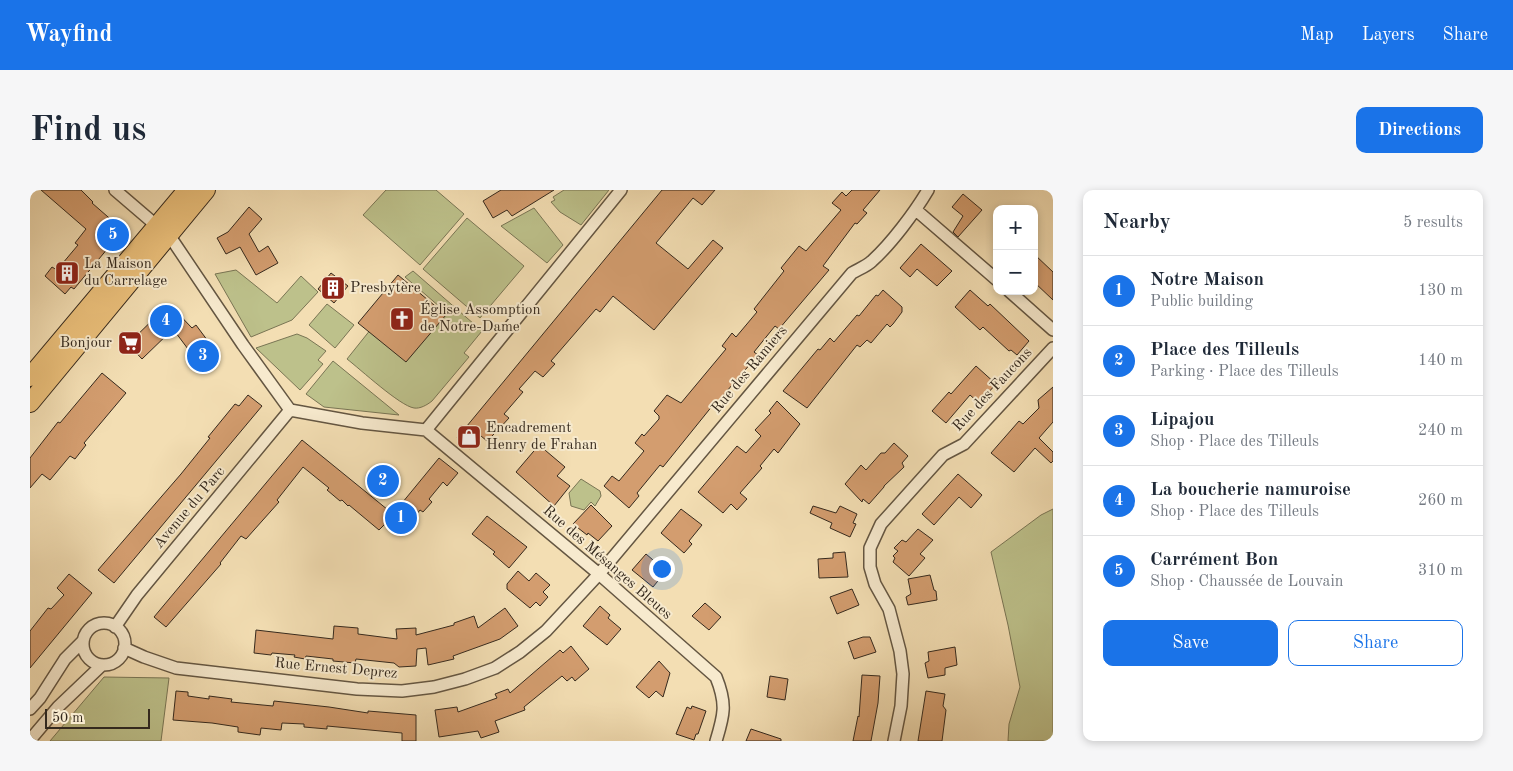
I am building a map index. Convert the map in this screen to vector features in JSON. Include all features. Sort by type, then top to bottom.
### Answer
[{"type":"main road","points":[[30,403],[163,231],[187,190]]},
{"type":"main road","points":[[30,377],[163,231],[206,190]]},
{"type":"street","points":[[115,190],[163,231],[290,410],[362,423],[426,430],[620,190]]},
{"type":"street","name":"Rue des Ramiers","points":[[599,574],[852,273],[871,262],[916,210],[928,190]]},
{"type":"street","points":[[916,210],[993,277]]},
{"type":"street","points":[[1014,295],[1053,330]]},
{"type":"street","name":"Rue des Faucons","points":[[894,741],[901,706],[903,674],[900,651],[889,609],[875,584],[870,567],[870,548],[881,524],[943,455],[964,444],[1053,348]]},
{"type":"street","name":"Avenue du Parc","points":[[115,627],[137,595],[290,410]]},
{"type":"street","name":"Rue des Mésanges Bleues","points":[[426,430],[599,574],[716,678],[722,692],[724,716],[716,741]]},
{"type":"street","name":"Rue Ernest Deprez","points":[[124,648],[176,668],[358,689],[402,691],[434,687],[465,679],[495,668],[520,652],[546,631],[599,574]]},
{"type":"street","points":[[30,710],[65,659],[83,641],[89,629],[95,625],[102,624],[115,627],[123,636],[124,648],[118,658],[102,665],[90,660],[86,654],[83,641]]},
{"type":"street","points":[[30,740],[58,707],[102,665]]},
{"type":"green space","points":[[386,190],[436,190],[464,214],[420,265],[363,215]]},
{"type":"green space","points":[[564,190],[609,190],[581,225],[560,212],[551,202],[555,200],[553,197]]},
{"type":"green space","points":[[534,208],[563,245],[547,263],[501,226]]},
{"type":"green space","points":[[467,218],[524,266],[480,318],[423,269]]},
{"type":"green space","points":[[236,270],[277,303],[301,276],[318,292],[292,320],[251,337],[215,274]]},
{"type":"green space","points":[[413,271],[482,331],[464,353],[469,357],[432,401],[416,408],[399,401],[347,359],[371,329],[408,359],[447,313],[405,277]]},
{"type":"green space","points":[[327,304],[354,325],[335,348],[309,325]]},
{"type":"green space","points":[[297,334],[307,338],[326,351],[318,360],[323,364],[300,390],[256,348]]},
{"type":"green space","points":[[333,361],[399,415],[324,407],[306,394]]},
{"type":"green space","points":[[581,479],[600,491],[601,496],[595,506],[591,502],[584,510],[571,506],[569,493]]},
{"type":"green space","points":[[1053,509],[1053,741],[1008,741],[1009,724],[1020,687],[991,552],[1041,515]]},
{"type":"green space","points":[[104,677],[169,678],[161,741],[50,741]]},
{"type":"building","points":[[41,190],[81,190],[92,203],[123,230],[74,289],[71,287],[65,294],[45,276],[52,267],[57,270],[78,245],[75,243],[86,229]]},
{"type":"building","points":[[501,190],[554,190],[512,216],[507,210],[493,218],[483,201]]},
{"type":"building","points":[[662,190],[715,190],[702,205],[693,198],[656,243],[688,269],[713,240],[723,248],[654,330],[613,296],[600,312],[596,309],[551,361],[555,364],[543,377],[535,371],[519,389],[523,392],[504,414],[509,418],[487,441],[481,436],[470,449],[457,438]]},
{"type":"building","points":[[852,190],[880,190],[863,210],[867,213],[857,224],[855,223],[823,266],[829,270],[779,329],[775,326],[754,352],[758,355],[713,405],[663,467],[660,465],[637,493],[639,496],[629,508],[604,486],[612,476],[619,481],[644,451],[635,443],[659,419],[659,416],[654,411],[667,395],[681,403],[726,349],[722,346],[732,333],[736,337],[757,312],[754,309],[784,271],[781,268],[799,246],[806,251],[841,210],[832,203],[842,192],[846,196]]},
{"type":"building","points":[[963,194],[982,210],[958,237],[953,232],[963,216],[952,207]]},
{"type":"building","points":[[249,207],[262,219],[249,234],[259,252],[268,246],[278,263],[256,275],[240,247],[226,254],[217,238],[228,232]]},
{"type":"building","points":[[921,244],[952,271],[937,286],[917,269],[910,277],[900,268]]},
{"type":"building","points":[[1038,258],[1053,272],[1053,300],[1038,286]]},
{"type":"building","name":"Presbytère","points":[[331,273],[348,286],[334,303],[318,289]]},
{"type":"building","name":"Église Assomption de Notre-Dame","points":[[398,275],[446,315],[406,362],[358,323]]},
{"type":"building","points":[[883,290],[902,307],[902,312],[893,324],[890,327],[887,324],[871,343],[867,340],[860,347],[857,345],[807,408],[783,391],[818,349],[820,350],[830,338],[834,342],[857,315],[859,316],[876,295],[878,296]]},
{"type":"building","points":[[970,290],[988,306],[990,304],[1029,341],[1017,355],[1011,350],[1009,351],[983,327],[980,330],[955,307]]},
{"type":"building","points":[[169,304],[192,328],[196,325],[219,356],[199,372],[187,356],[191,353],[173,329],[142,359],[128,344]]},
{"type":"building","points":[[976,366],[996,384],[979,403],[970,395],[946,423],[932,411],[949,392],[951,394]]},
{"type":"building","points":[[102,373],[126,393],[84,443],[86,445],[75,459],[70,456],[50,480],[42,474],[30,488],[30,458],[58,422],[60,423]]},
{"type":"building","points":[[1053,387],[1053,422],[1039,438],[1053,452],[1053,461],[1051,463],[1035,448],[1014,472],[991,453],[1019,421],[1023,424],[1039,408],[1038,400]]},
{"type":"building","points":[[248,395],[262,406],[114,583],[98,570],[181,474],[235,404],[239,406]]},
{"type":"building","points":[[777,401],[800,424],[778,453],[774,449],[760,466],[762,468],[740,493],[747,499],[737,510],[731,504],[723,513],[698,492],[737,446],[746,453],[761,436],[755,430],[771,413],[769,411]]},
{"type":"building","points":[[302,440],[393,514],[439,458],[458,473],[447,486],[443,482],[429,499],[432,502],[423,512],[420,510],[400,535],[386,523],[379,530],[349,505],[342,500],[340,501],[327,490],[329,488],[303,467],[277,500],[279,502],[246,539],[241,536],[221,564],[166,627],[154,617]]},
{"type":"building","points":[[894,443],[908,456],[902,463],[904,467],[869,504],[863,499],[862,502],[845,484],[861,465],[866,470],[881,453],[885,453]]},
{"type":"building","points":[[539,445],[565,467],[557,476],[570,486],[554,506],[516,472]]},
{"type":"building","points":[[958,474],[982,495],[971,508],[959,497],[934,525],[922,514]]},
{"type":"building","points":[[591,505],[612,526],[598,541],[573,524]]},
{"type":"building","points":[[813,506],[836,513],[840,506],[857,514],[853,523],[856,524],[850,537],[830,528],[832,523],[810,513]]},
{"type":"building","points":[[681,509],[702,525],[689,541],[692,544],[684,553],[661,533]]},
{"type":"building","points":[[487,516],[527,547],[509,568],[493,554],[495,552],[472,534]]},
{"type":"building","points":[[918,529],[933,540],[920,554],[925,558],[909,576],[893,562],[895,558],[893,556],[898,551],[894,548],[902,540],[906,542]]},
{"type":"building","points":[[845,552],[848,577],[819,578],[818,559],[833,558],[833,553]]},
{"type":"building","points":[[646,554],[666,571],[653,587],[632,570]]},
{"type":"building","points":[[518,571],[529,581],[536,573],[550,585],[543,592],[548,597],[540,606],[536,602],[530,608],[507,589],[507,584]]},
{"type":"building","points":[[69,574],[92,593],[30,668],[30,631],[48,608],[51,609],[64,595],[57,588]]},
{"type":"building","points":[[930,575],[937,600],[908,605],[906,597],[911,594],[908,579]]},
{"type":"building","points":[[852,589],[859,605],[837,614],[830,597]]},
{"type":"building","points":[[705,603],[721,617],[709,630],[692,616]]},
{"type":"building","points":[[600,606],[610,615],[608,618],[621,629],[607,645],[583,626]]},
{"type":"building","points":[[505,608],[518,626],[500,639],[453,656],[454,659],[428,665],[426,648],[417,649],[416,666],[399,667],[394,663],[356,659],[355,663],[306,656],[305,659],[294,657],[295,655],[254,653],[256,630],[333,639],[334,626],[358,628],[358,634],[397,639],[396,629],[416,628],[416,635],[454,625],[454,623],[474,616],[478,628]]},
{"type":"building","points":[[863,637],[870,637],[876,652],[854,659],[848,642]]},
{"type":"building","points":[[571,646],[589,669],[575,681],[572,677],[567,681],[562,676],[524,707],[525,710],[495,721],[499,732],[481,738],[478,731],[439,737],[435,710],[457,707],[458,712],[497,698],[495,694],[508,689],[510,693],[560,650],[563,653]]},
{"type":"building","points":[[955,647],[957,665],[945,668],[945,675],[928,678],[925,663],[929,661],[928,652]]},
{"type":"building","points":[[659,661],[670,673],[663,697],[656,691],[649,698],[636,687]]},
{"type":"building","points":[[862,675],[880,676],[878,703],[871,741],[853,741],[859,717]]},
{"type":"building","points":[[770,676],[788,679],[785,700],[767,697]]},
{"type":"building","points":[[176,691],[188,692],[188,696],[209,699],[209,696],[232,699],[231,702],[273,706],[274,701],[368,713],[368,711],[416,715],[416,741],[402,741],[402,733],[327,726],[327,729],[304,727],[304,724],[282,723],[281,730],[261,728],[260,735],[238,732],[238,727],[173,720]]},
{"type":"building","points":[[926,691],[945,694],[943,706],[946,710],[942,741],[918,741]]},
{"type":"building","points":[[692,706],[706,711],[694,740],[676,734],[687,707],[691,709]]},
{"type":"building","points":[[751,729],[781,739],[781,741],[746,741]]},
{"type":"place","name":"Carrément Bon","points":[[113,235]]},
{"type":"place","name":"La Maison du Carrelage","points":[[67,273]]},
{"type":"place","name":"Presbytère","points":[[333,288]]},
{"type":"place","name":"Église Assomption de Notre-Dame","points":[[402,319]]},
{"type":"place","name":"La boucherie namuroise","points":[[166,321]]},
{"type":"place","name":"Bonjour","points":[[130,343]]},
{"type":"place","name":"Lipajou","points":[[203,356]]},
{"type":"place","name":"Encadrement Henry de Frahan","points":[[469,437]]},
{"type":"place","name":"Place des Tilleuls","points":[[383,481]]},
{"type":"place","name":"Notre Maison","points":[[401,518]]}]
